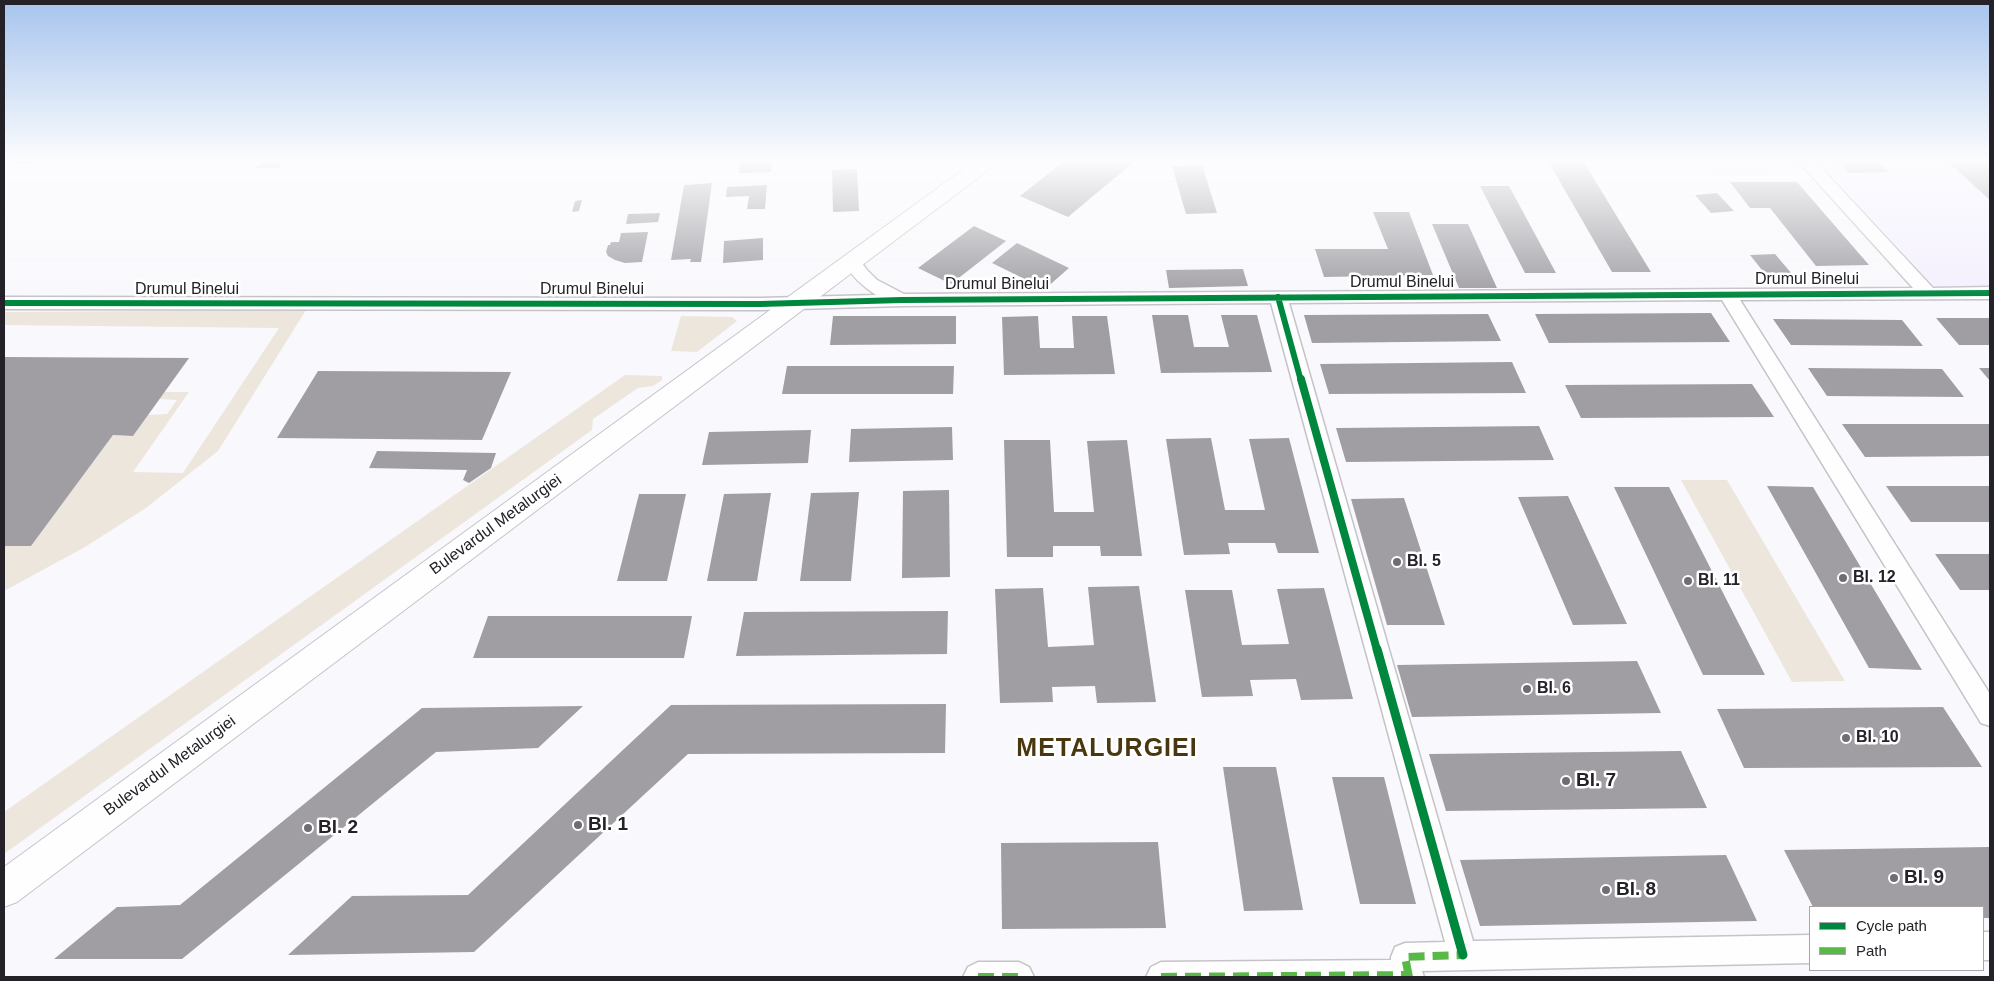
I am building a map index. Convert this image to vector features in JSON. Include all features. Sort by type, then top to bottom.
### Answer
[{"type":"main road","name":"Bulevardul Metalurgiei","points":[[4,889],[926,207]]},
{"type":"street","points":[[1848,207],[1929,294]]},
{"type":"street","points":[[852,262],[869,283],[902,300]]},
{"type":"street","name":"Drumul Binelui","points":[[4,303],[796,303],[902,300],[1990,293]]},
{"type":"street","points":[[1727,294],[1990,715]]},
{"type":"street","points":[[1278,297],[1463,955]]},
{"type":"street","points":[[1161,977],[1409,976],[1405,957],[1809,949]]},
{"type":"street","points":[[974,977],[1019,977]]},
{"type":"shaded area","points":[[1862,207],[1990,207],[1990,300],[1947,300]]},
{"type":"shaded area","points":[[306,310],[218,451],[146,508],[85,547],[4,591],[4,546],[31,546],[113,435],[133,436],[148,415],[167,414],[177,400],[159,399],[164,392],[189,392],[133,472],[183,473],[279,328],[4,325],[4,312]]},
{"type":"shaded area","points":[[681,316],[732,317],[737,321],[697,352],[671,351]]},
{"type":"shaded area","points":[[625,375],[662,376],[662,380],[653,386],[638,388],[593,419],[592,430],[4,854],[4,812]]},
{"type":"shaded area","points":[[1681,480],[1727,480],[1845,681],[1792,682]]},
{"type":"building","points":[[573,207],[580,207],[579,211],[572,212]]},
{"type":"building","points":[[680,207],[709,207],[701,262],[690,262],[691,259],[671,260]]},
{"type":"building","points":[[747,207],[765,207],[765,209],[747,209]]},
{"type":"building","points":[[833,207],[859,207],[859,211],[833,212]]},
{"type":"building","points":[[1045,207],[1080,207],[1068,217]]},
{"type":"building","points":[[1184,207],[1215,207],[1217,213],[1186,214]]},
{"type":"building","points":[[1491,207],[1520,207],[1556,273],[1525,273]]},
{"type":"building","points":[[1574,207],[1611,207],[1651,272],[1612,272]]},
{"type":"building","points":[[1705,207],[1730,207],[1734,211],[1711,213]]},
{"type":"building","points":[[1749,207],[1818,207],[1869,265],[1816,266],[1770,208]]},
{"type":"building","points":[[1373,212],[1409,212],[1433,275],[1324,277],[1315,249],[1388,249]]},
{"type":"building","points":[[660,213],[658,222],[626,224],[628,214]]},
{"type":"building","points":[[1432,224],[1468,224],[1497,288],[1459,288]]},
{"type":"building","points":[[974,226],[1006,241],[951,284],[918,268]]},
{"type":"building","points":[[648,232],[642,262],[625,263],[608,256],[606,252],[608,245],[611,242],[619,242],[621,233]]},
{"type":"building","points":[[763,238],[763,260],[723,263],[724,241]]},
{"type":"building","points":[[1017,243],[1069,268],[1045,289],[992,263]]},
{"type":"building","points":[[1775,254],[1792,274],[1766,275],[1750,255]]},
{"type":"building","points":[[1243,269],[1248,286],[1169,288],[1166,270]]},
{"type":"building","points":[[1711,313],[1730,342],[1549,343],[1535,314]]},
{"type":"building","points":[[1488,314],[1501,341],[1312,343],[1304,315]]},
{"type":"building","points":[[1152,315],[1188,315],[1194,347],[1229,347],[1221,315],[1257,315],[1272,372],[1161,373]]},
{"type":"building","points":[[833,316],[956,316],[956,344],[830,345]]},
{"type":"building","points":[[1038,316],[1040,348],[1074,348],[1072,316],[1107,316],[1115,374],[1004,375],[1002,317]]},
{"type":"building","points":[[1936,318],[1990,318],[1990,345],[1959,345]]},
{"type":"building","points":[[1773,319],[1902,320],[1923,346],[1791,345]]},
{"type":"building","points":[[5,357],[189,358],[133,436],[113,435],[31,546],[4,546]]},
{"type":"building","points":[[1512,362],[1526,393],[1329,394],[1320,364]]},
{"type":"building","points":[[787,366],[954,366],[953,394],[782,394]]},
{"type":"building","points":[[1808,368],[1942,369],[1964,397],[1827,396]]},
{"type":"building","points":[[1979,368],[1990,368],[1990,381]]},
{"type":"building","points":[[318,371],[511,372],[482,440],[277,438]]},
{"type":"building","points":[[1752,384],[1774,417],[1581,418],[1565,385]]},
{"type":"building","points":[[1842,424],[1989,424],[1990,456],[1865,457]]},
{"type":"building","points":[[1539,426],[1554,460],[1346,462],[1336,428]]},
{"type":"building","points":[[952,427],[953,460],[849,462],[851,429]]},
{"type":"building","points":[[811,430],[808,463],[702,465],[709,432]]},
{"type":"building","points":[[1211,438],[1225,510],[1265,510],[1249,439],[1289,438],[1319,553],[1278,553],[1275,543],[1228,543],[1230,554],[1184,555],[1166,439]]},
{"type":"building","points":[[1004,440],[1050,440],[1054,512],[1094,512],[1087,441],[1127,440],[1142,556],[1101,556],[1100,546],[1053,546],[1053,557],[1007,557]]},
{"type":"building","points":[[377,451],[496,453],[491,468],[469,483],[463,480],[467,470],[369,468]]},
{"type":"building","name":"Bl. 12","points":[[1767,486],[1813,487],[1922,670],[1869,668]]},
{"type":"building","points":[[1886,486],[1990,486],[1990,522],[1911,522]]},
{"type":"building","name":"Bl. 11","points":[[1614,487],[1669,487],[1765,675],[1703,675]]},
{"type":"building","points":[[949,490],[950,577],[902,578],[903,491]]},
{"type":"building","points":[[859,492],[851,581],[800,581],[811,493]]},
{"type":"building","points":[[771,493],[757,581],[707,581],[724,494]]},
{"type":"building","points":[[639,494],[686,494],[667,581],[617,581]]},
{"type":"building","points":[[1568,496],[1627,624],[1573,625],[1518,497]]},
{"type":"building","name":"Bl. 5","points":[[1404,498],[1445,625],[1387,625],[1351,499]]},
{"type":"building","points":[[1935,554],[1990,554],[1990,590],[1960,590]]},
{"type":"building","points":[[1139,586],[1156,702],[1097,703],[1095,686],[1052,687],[1053,702],[1000,703],[995,589],[1043,588],[1048,647],[1094,645],[1088,587]]},
{"type":"building","points":[[1324,588],[1353,699],[1301,700],[1296,679],[1250,680],[1253,696],[1202,697],[1185,590],[1232,590],[1242,645],[1289,644],[1277,589]]},
{"type":"building","points":[[948,611],[947,654],[736,656],[744,612]]},
{"type":"building","points":[[488,616],[692,616],[684,658],[473,658]]},
{"type":"building","name":"Bl. 6","points":[[1637,661],[1661,713],[1412,717],[1397,665]]},
{"type":"building","name":"Bl. 1","points":[[946,704],[945,753],[688,754],[474,952],[288,955],[352,896],[468,895],[671,705]]},
{"type":"building","name":"Bl. 2","points":[[583,706],[538,748],[436,752],[182,959],[54,959],[117,907],[180,905],[422,708]]},
{"type":"building","name":"Bl. 10","points":[[1943,707],[1982,767],[1744,768],[1717,709]]},
{"type":"building","name":"Bl. 7","points":[[1681,751],[1707,808],[1446,811],[1429,754]]},
{"type":"building","points":[[1223,767],[1276,767],[1303,910],[1244,911]]},
{"type":"building","points":[[1332,777],[1384,777],[1416,904],[1360,904]]},
{"type":"building","points":[[1158,842],[1166,928],[1002,929],[1001,843]]},
{"type":"building","name":"Bl. 9","points":[[1990,847],[1990,918],[1984,918],[1984,906],[1812,906],[1784,850]]},
{"type":"building","name":"Bl. 8","points":[[1726,855],[1757,921],[1480,926],[1460,860]]},
{"type":"marked path","points":[[1409,977],[1405,957],[1463,955]]},
{"type":"marked path","points":[[1161,977],[1409,975]]},
{"type":"marked path","points":[[978,977],[1019,977]]},
{"type":"cycle path","points":[[4,303],[760,304],[902,300],[1990,293]]},
{"type":"cycle path","points":[[1278,297],[1463,955]]},
{"type":"place","name":"Bl. 5","points":[[1397,562]]},
{"type":"place","name":"Bl. 12","points":[[1843,578]]},
{"type":"place","name":"Bl. 11","points":[[1688,581]]},
{"type":"place","name":"Bl. 6","points":[[1527,689]]},
{"type":"place","name":"Bl. 10","points":[[1846,738]]},
{"type":"place","name":"Bl. 7","points":[[1566,781]]},
{"type":"place","name":"Bl. 1","points":[[578,825]]},
{"type":"place","name":"Bl. 2","points":[[308,828]]},
{"type":"place","name":"Bl. 9","points":[[1894,878]]},
{"type":"place","name":"Bl. 8","points":[[1606,890]]},
{"type":"district","name":"METALURGIEI","points":[[1107,749]]}]
